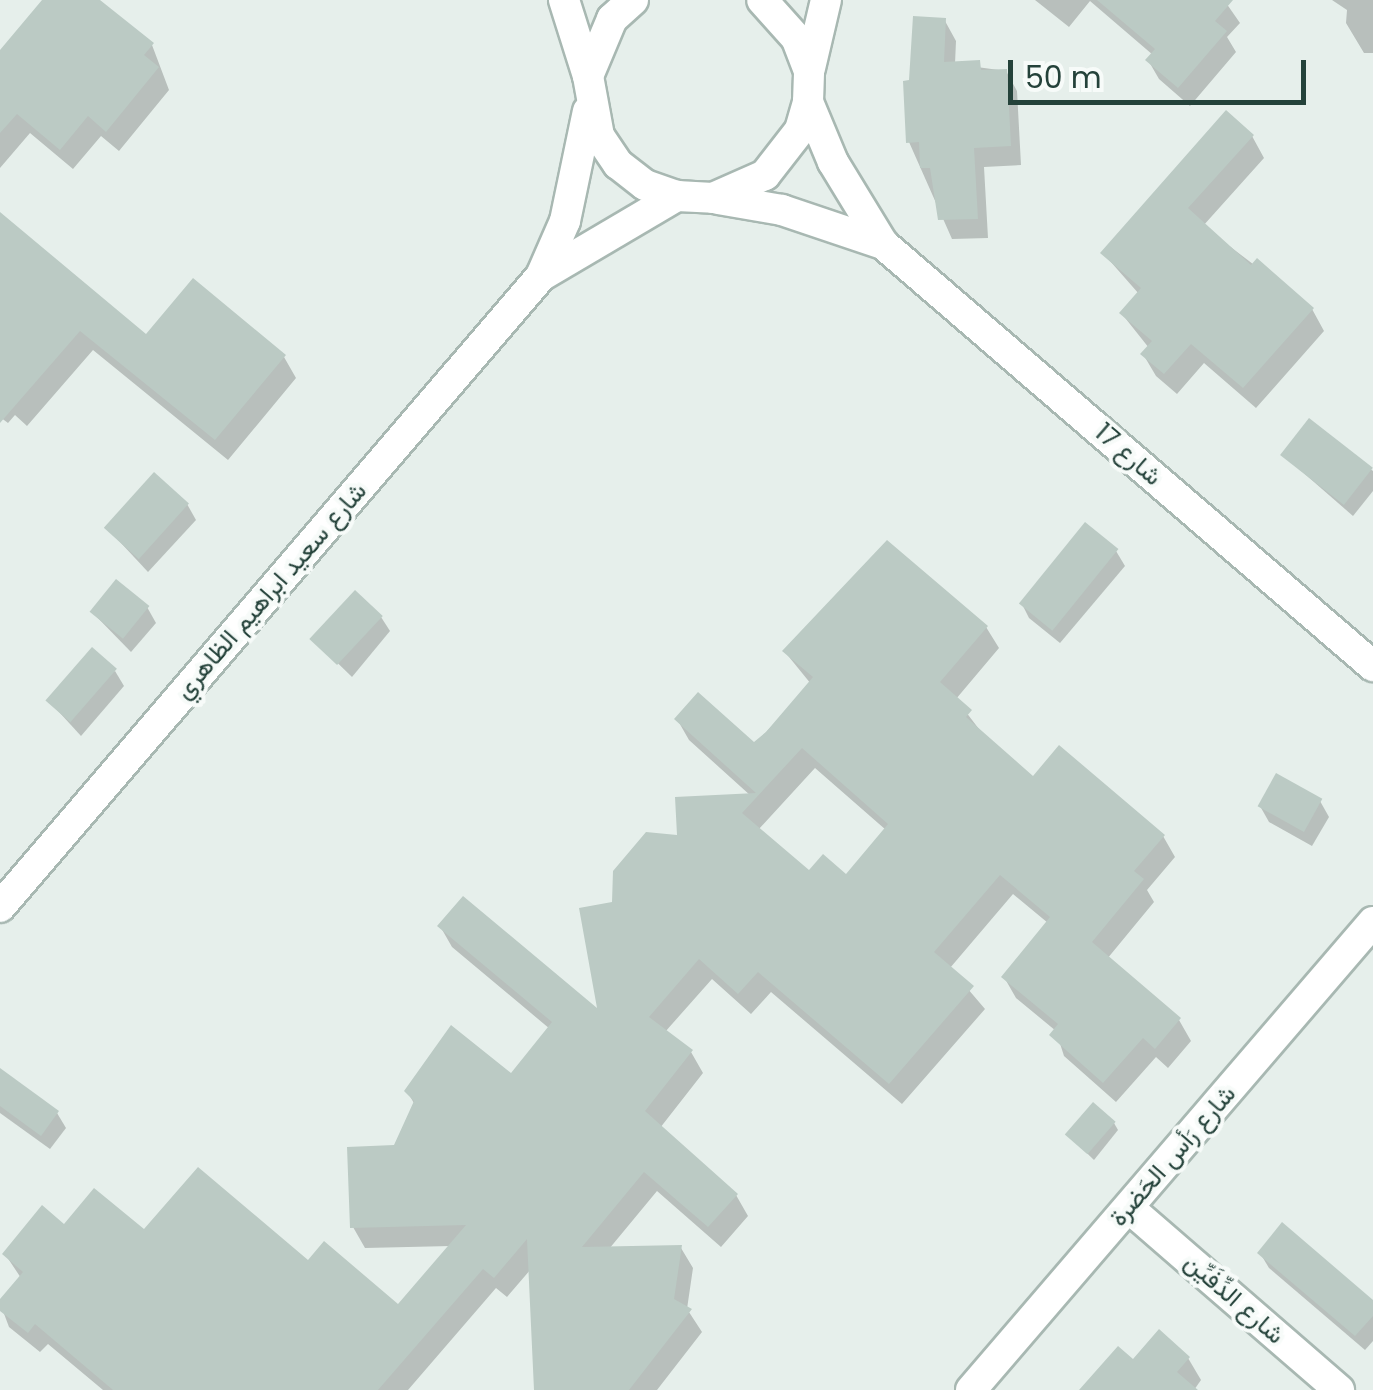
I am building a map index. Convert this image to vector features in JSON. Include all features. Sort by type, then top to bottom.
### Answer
[{"type":"street","points":[[564,0],[588,91],[618,164],[645,185],[677,196]]},
{"type":"street","name":"شارع سعيد ابراهيم الظاهري","points":[[0,907],[541,276],[565,221],[588,91],[604,33],[633,0]]},
{"type":"street","points":[[762,0],[797,39],[809,71]]},
{"type":"street","points":[[712,198],[741,189],[776,165],[800,130],[826,0]]},
{"type":"street","name":"شارع 17","points":[[808,102],[833,162],[883,244],[1373,666]]},
{"type":"street","name":"شارع سعيد ابراهيم الظاهري","points":[[541,276],[677,196]]},
{"type":"street","name":"شارع 17","points":[[677,196],[782,210],[883,244]]},
{"type":"street","name":"شارع رَأس الحَضرة","points":[[971,1390],[1373,922]]},
{"type":"street","name":"شارع الدِّفَيِّن","points":[[1128,1208],[1339,1390]]},
{"type":"building","points":[[42,0],[100,0],[154,43],[144,55],[159,67],[106,132],[88,116],[60,150],[17,114],[0,133],[0,50]]},
{"type":"building","points":[[1097,0],[1233,0],[1215,21],[1227,31],[1178,88],[1145,60],[1155,49]]},
{"type":"building","points":[[913,16],[946,18],[944,62],[980,60],[981,70],[1007,69],[1011,146],[974,148],[978,219],[938,220],[930,168],[920,168],[919,142],[906,143],[903,81],[909,80]]},
{"type":"building","points":[[1226,110],[1254,135],[1188,208],[1251,265],[1257,258],[1314,308],[1243,388],[1191,344],[1164,374],[1140,354],[1152,341],[1119,313],[1141,288],[1100,253]]},
{"type":"building","points":[[0,212],[146,334],[193,278],[286,355],[215,440],[80,331],[0,423]]},
{"type":"building","points":[[1309,418],[1373,468],[1344,505],[1280,455]]},
{"type":"building","points":[[154,472],[189,503],[139,559],[104,528]]},
{"type":"building","points":[[1085,522],[1118,549],[1052,631],[1019,604]]},
{"type":"building","points":[[887,540],[988,626],[940,682],[972,710],[966,717],[1033,776],[1059,745],[1165,835],[1134,871],[1144,879],[1092,942],[1181,1018],[1155,1049],[1143,1038],[1103,1083],[1049,1035],[1058,1024],[1001,977],[1050,917],[1000,875],[934,952],[974,986],[889,1084],[758,972],[738,994],[699,959],[649,1017],[693,1050],[645,1111],[738,1194],[708,1227],[644,1172],[582,1247],[682,1245],[674,1299],[692,1309],[629,1390],[534,1390],[527,1239],[494,1278],[483,1269],[378,1390],[113,1390],[35,1324],[28,1333],[0,1311],[0,1299],[23,1272],[2,1254],[42,1205],[64,1224],[94,1188],[144,1229],[198,1167],[308,1260],[324,1241],[398,1304],[466,1225],[350,1228],[347,1147],[394,1145],[414,1101],[404,1091],[451,1025],[511,1073],[552,1022],[437,926],[463,896],[597,1008],[579,908],[612,902],[613,871],[646,832],[677,835],[675,797],[756,793],[674,719],[698,692],[754,742],[813,677],[782,651]],"holes":[[[802,748],[888,824],[846,874],[823,854],[809,870],[742,813]]]},
{"type":"building","points":[[116,579],[149,606],[123,639],[90,612]]},
{"type":"building","points":[[355,590],[383,616],[337,665],[309,639]]},
{"type":"building","points":[[92,647],[117,669],[70,722],[45,701]]},
{"type":"building","points":[[1276,773],[1322,799],[1304,832],[1258,806]]},
{"type":"building","points":[[0,1068],[59,1111],[41,1136],[0,1106]]},
{"type":"building","points":[[1093,1102],[1116,1122],[1087,1154],[1065,1134]]},
{"type":"building","points":[[1282,1222],[1373,1300],[1373,1316],[1355,1336],[1257,1253]]},
{"type":"building","points":[[1159,1329],[1190,1357],[1177,1372],[1198,1390],[1079,1390],[1118,1346],[1133,1359]]}]
